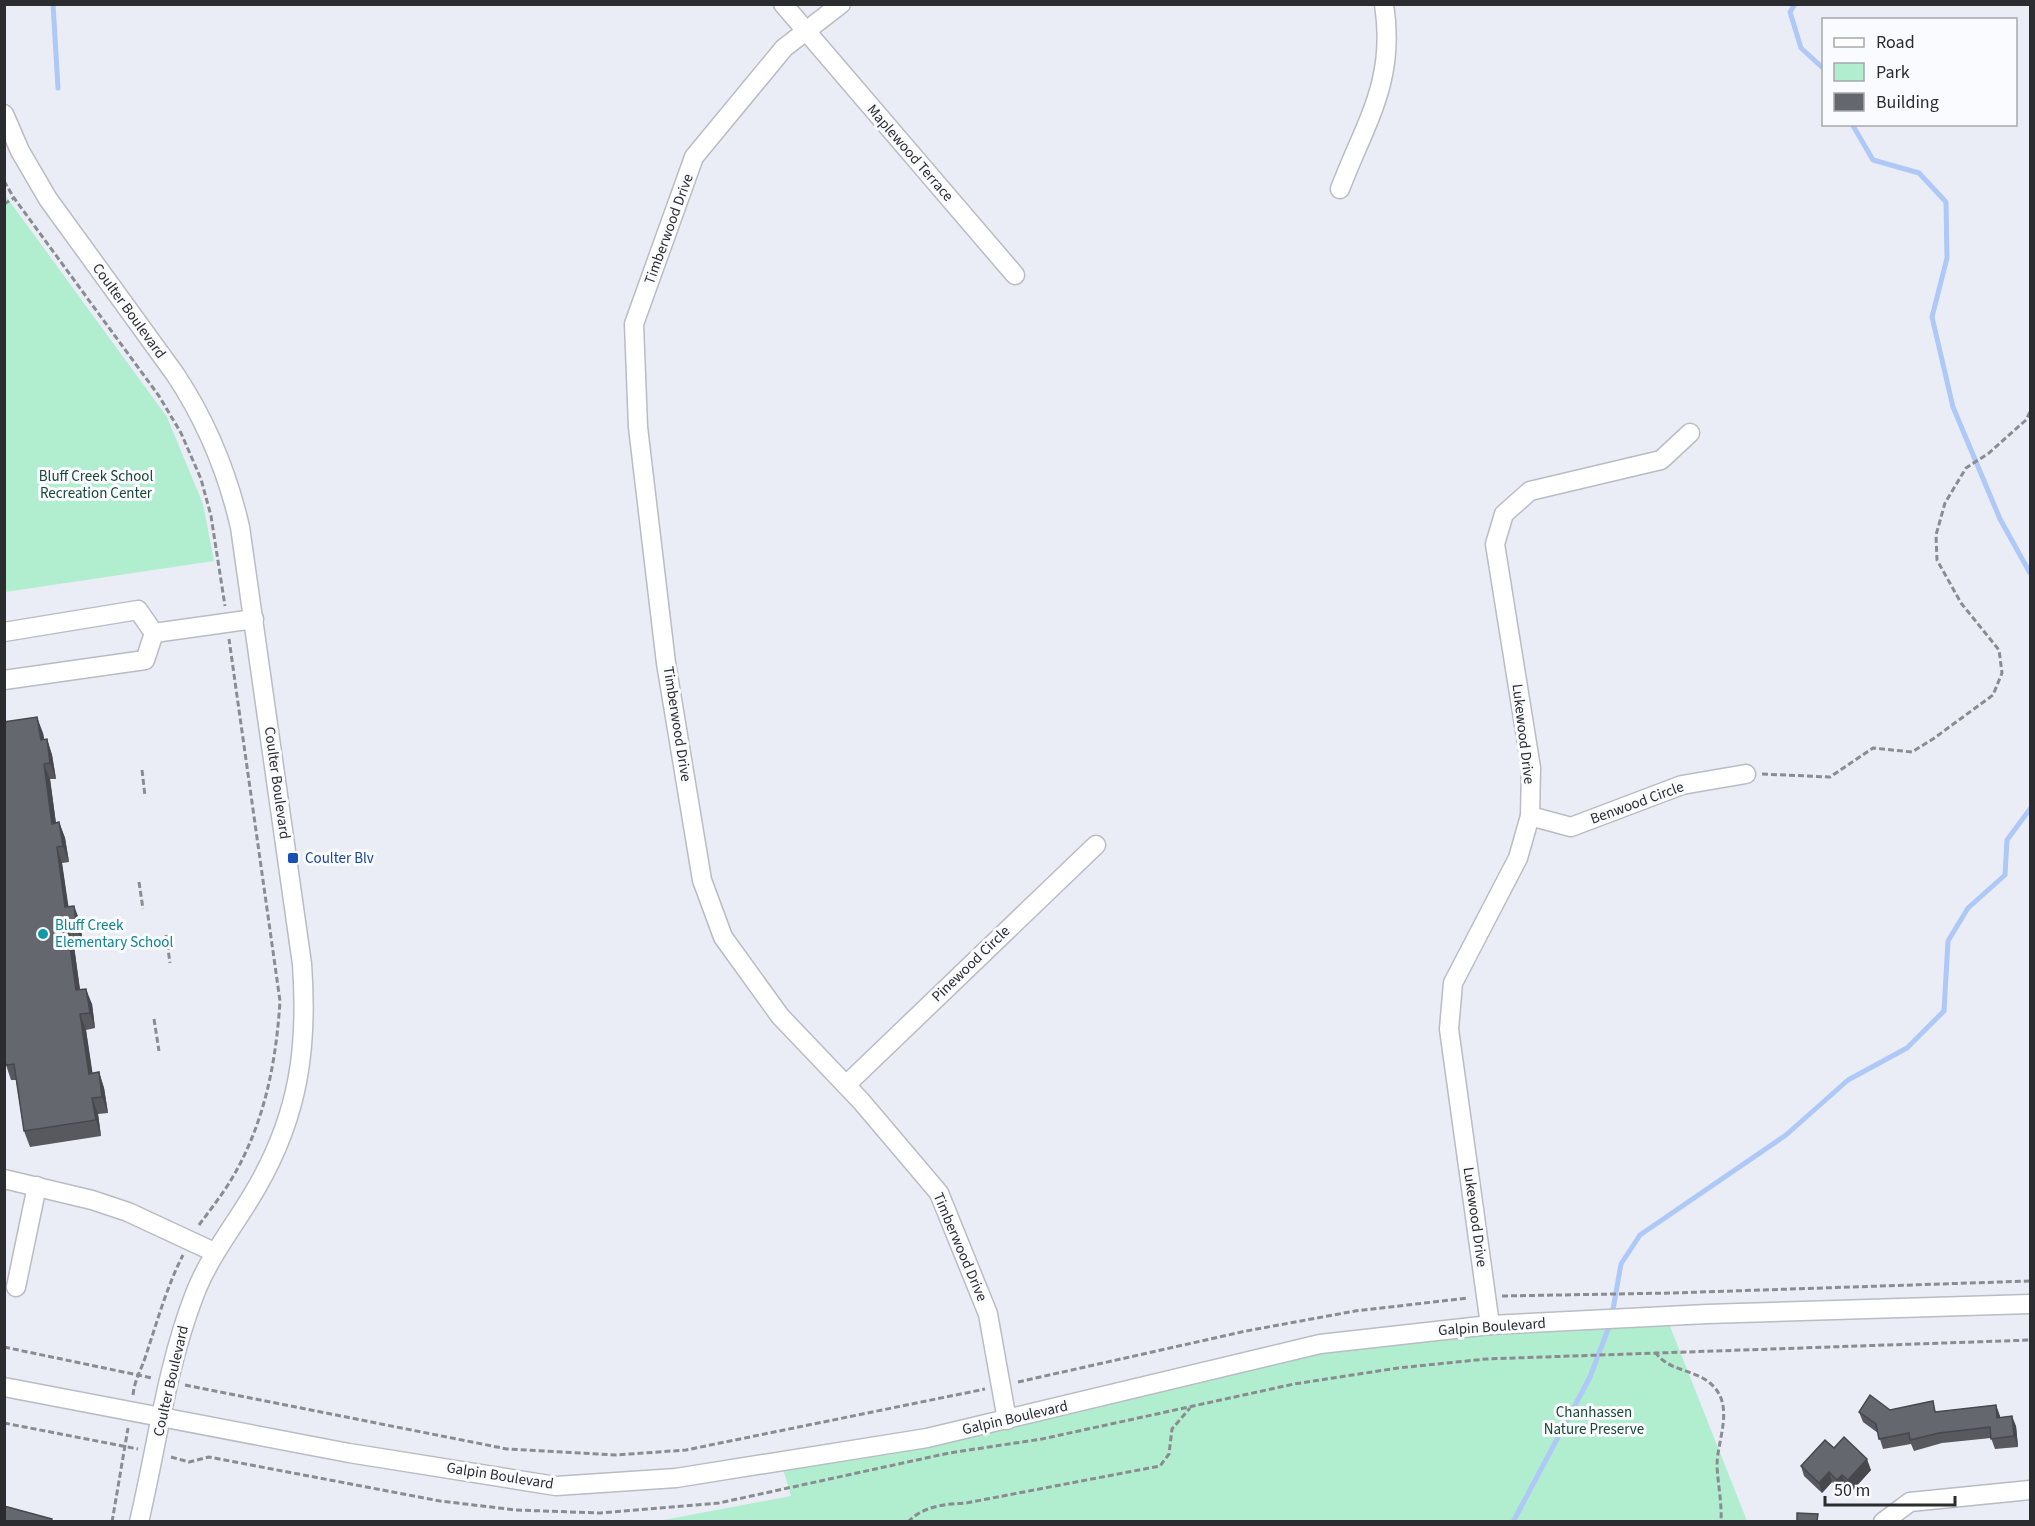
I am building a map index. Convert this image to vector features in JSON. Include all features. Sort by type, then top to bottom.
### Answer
[{"type":"street","name":"Maplewood Terrace","points":[[783,4],[1015,275]]},
{"type":"street","name":"Timberwood Drive","points":[[841,4],[784,48],[694,157],[634,324],[638,427],[666,663],[702,880],[723,937],[780,1016],[846,1085],[939,1193],[988,1314],[1007,1420]]},
{"type":"street","points":[[1340,189],[1380,93],[1388,53],[1384,4]]},
{"type":"street","name":"Coulter Boulevard","points":[[4,114],[20,151],[48,199],[196,405],[221,460],[233,497],[254,619],[302,964],[306,1009],[303,1048],[290,1114],[278,1147],[256,1188],[214,1252],[182,1329],[168,1381],[139,1521]]},
{"type":"street","name":"Lukewood Drive","points":[[1490,1325],[1449,1029],[1453,983],[1518,858],[1530,816],[1531,768],[1495,544],[1503,514],[1530,491],[1661,460],[1690,433]]},
{"type":"street","points":[[4,632],[138,610],[154,633]]},
{"type":"street","points":[[154,633],[254,619]]},
{"type":"street","points":[[4,680],[146,660],[154,633]]},
{"type":"street","name":"Benwood Circle","points":[[1530,816],[1570,827],[1682,785],[1746,774]]},
{"type":"street","name":"Pinewood Circle","points":[[846,1085],[1096,845]]},
{"type":"street","points":[[4,1179],[128,1212],[214,1252]]},
{"type":"street","points":[[16,1287],[37,1186]]},
{"type":"street","name":"Galpin Boulevard","points":[[4,1387],[349,1453],[556,1485],[676,1478],[927,1438],[1320,1344],[1490,1325],[1719,1314],[2031,1304]]},
{"type":"street","points":[[1883,1521],[1910,1502],[2031,1490]]},
{"type":"path","points":[[4,181],[14,198],[159,396],[181,433],[201,479],[211,516],[280,1001],[273,1069],[257,1125],[232,1179],[191,1241],[180,1262],[144,1361],[136,1375]]},
{"type":"path","points":[[4,204],[14,198]]},
{"type":"path","points":[[1746,774],[1830,777],[1874,748],[1912,752],[1933,740],[1993,695],[2002,673],[1999,650],[1961,603],[1937,560],[1936,535],[1945,503],[1966,468],[1986,455],[2026,420],[2031,412]]},
{"type":"path","points":[[142,770],[146,796]]},
{"type":"path","points":[[139,882],[143,909]]},
{"type":"path","points":[[166,935],[170,963]]},
{"type":"path","points":[[154,1019],[159,1051]]},
{"type":"path","points":[[1655,1352],[1660,1360],[1670,1366],[1710,1383],[1721,1398],[1724,1420],[1717,1465],[1722,1506],[1721,1521]]},
{"type":"path","points":[[908,1521],[938,1505],[966,1503],[1160,1466],[1169,1454],[1172,1429],[1191,1407]]},
{"type":"path","points":[[111,1521],[125,1446]]},
{"type":"green space","name":"Bluff Creek School Recreation Center","points":[[5,195],[167,417],[203,504],[214,561],[5,592]]},
{"type":"green space","name":"Chanhassen Nature Preserve","points":[[1666,1316],[1747,1521],[653,1522],[791,1496],[781,1462],[1320,1344]]},
{"type":"building","name":"Bluff Creek Elementary School","points":[[37,717],[41,740],[47,739],[50,763],[44,764],[52,824],[59,822],[63,846],[57,847],[65,907],[74,906],[77,929],[68,931],[76,990],[86,989],[90,1013],[80,1014],[89,1074],[99,1072],[102,1097],[92,1098],[96,1120],[24,1131],[14,1064],[6,1065],[4,1057],[4,722]]},
{"type":"building","points":[[1870,1395],[1890,1410],[1933,1401],[1935,1412],[1996,1405],[1997,1418],[2012,1416],[2014,1436],[1991,1439],[1990,1427],[1939,1433],[1910,1440],[1909,1433],[1879,1439],[1876,1424],[1859,1412]]},
{"type":"building","points":[[1844,1437],[1867,1459],[1848,1480],[1842,1475],[1837,1480],[1829,1472],[1819,1483],[1801,1466],[1825,1440],[1834,1448]]},
{"type":"building","points":[[4,1506],[52,1519],[51,1521],[4,1521]]},
{"type":"building","points":[[1797,1513],[1818,1514],[1817,1521],[1797,1521]]},
{"type":"waterway","points":[[53,4],[58,88]]},
{"type":"waterway","points":[[1795,4],[1790,12],[1801,48],[1822,67]]},
{"type":"waterway","points":[[1853,126],[1873,160],[1919,173],[1946,202],[1947,258],[1932,317],[1953,407],[2000,519],[2030,573]]},
{"type":"waterway","points":[[1612,1315],[1621,1264],[1640,1235],[1786,1135],[1848,1080],[1907,1048],[1944,1011],[1948,941],[1968,908],[2005,875],[2007,840],[2030,809]]},
{"type":"waterway","points":[[1513,1522],[1590,1377],[1610,1324]]},
{"type":"place","name":"Coulter Blv","points":[[293,858]]},
{"type":"place","name":"Bluff Creek Elementary School","points":[[43,934]]}]
